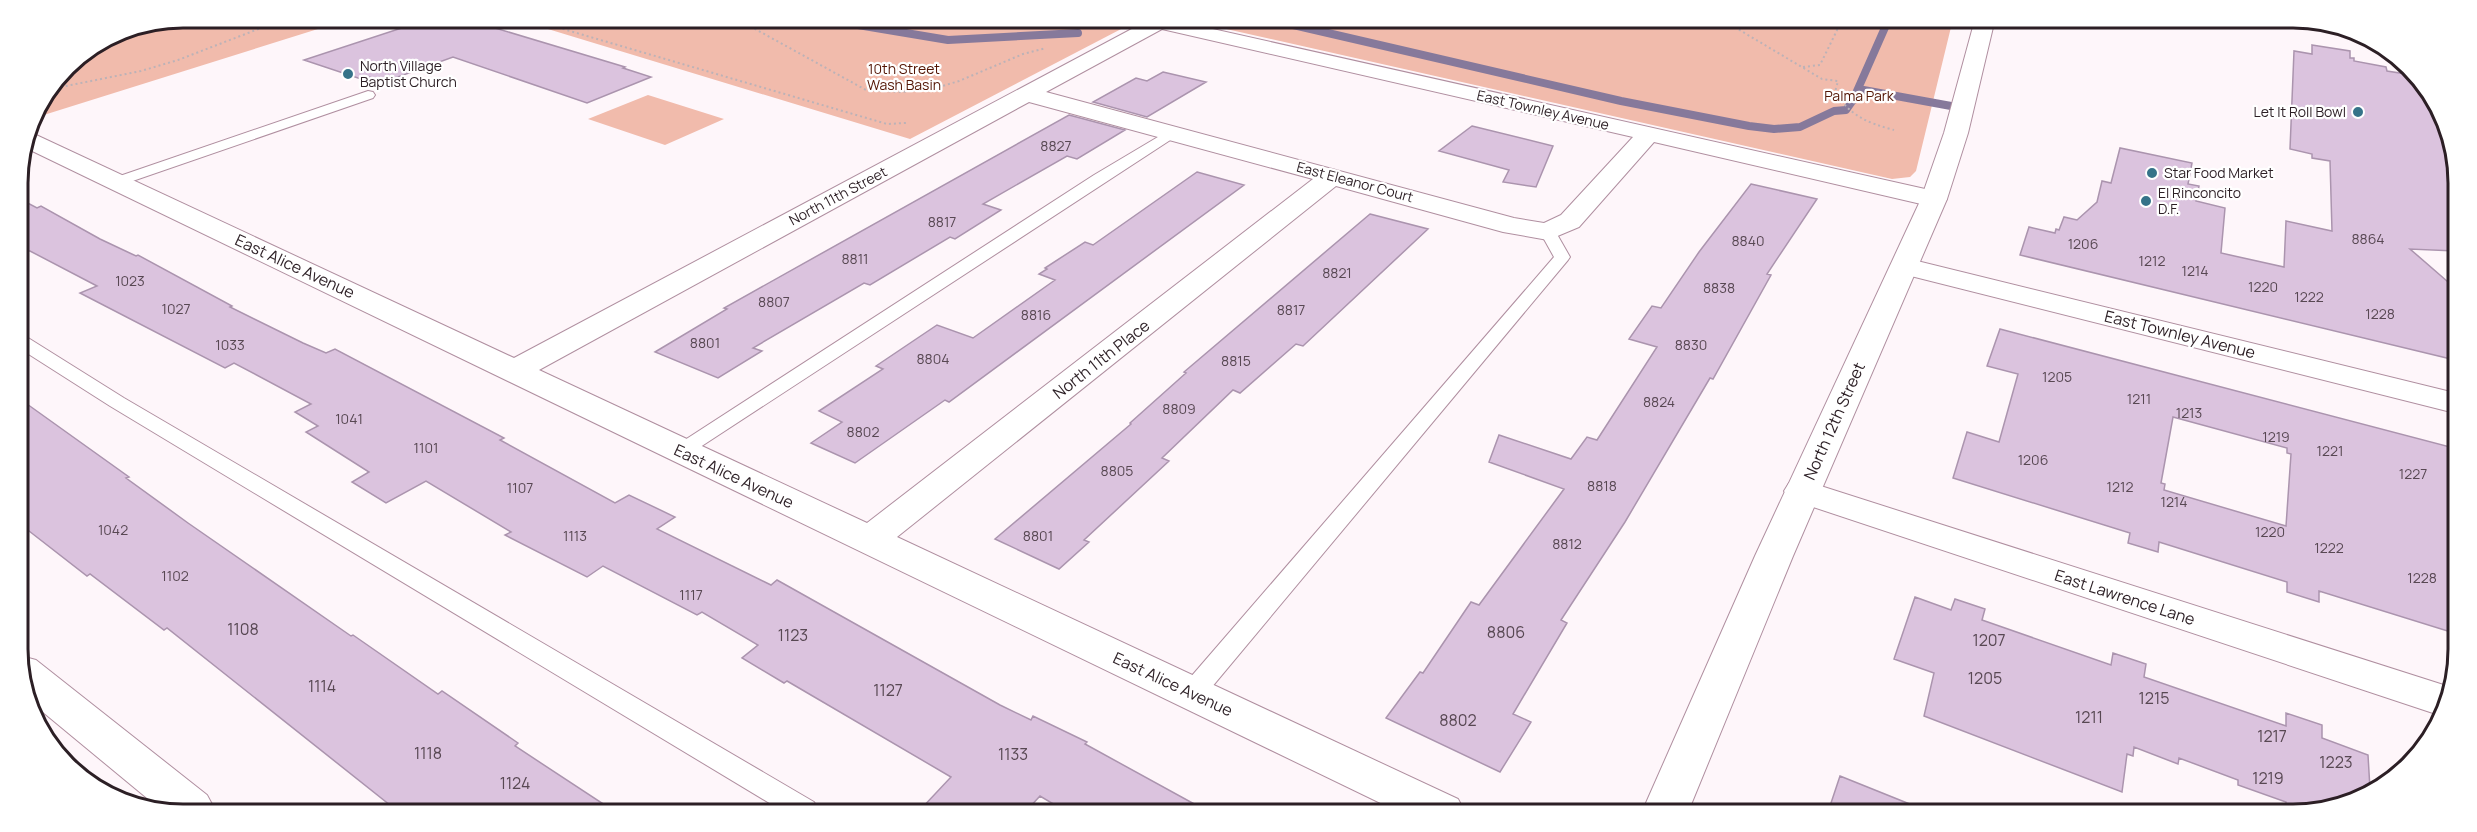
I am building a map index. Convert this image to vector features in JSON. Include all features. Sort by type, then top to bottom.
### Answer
[{"type":"street","name":"North 11th Street","points":[[513,371],[1145,28]]},
{"type":"street","name":"East Townley Avenue","points":[[1188,28],[1934,199]]},
{"type":"street","name":"North 12th Street","points":[[1669,803],[1802,491],[1934,199],[1956,133],[1983,28]]},
{"type":"street","name":"East Eleanor Court","points":[[1027,94],[1512,226],[1548,232]]},
{"type":"street","points":[[1548,232],[1570,221],[1648,135]]},
{"type":"street","name":"East Alice Avenue","points":[[34,143],[1424,803]]},
{"type":"street","name":"North 11th Place","points":[[869,540],[1333,176]]},
{"type":"street","name":"East Townley Avenue","points":[[1905,266],[2448,401]]},
{"type":"street","name":"East Lawrence Lane","points":[[1802,491],[2440,699]]},
{"type":"street","points":[[31,678],[186,804]]},
{"type":"lane","points":[[116,182],[368,95]]},
{"type":"lane","points":[[681,451],[1173,132]]},
{"type":"lane","points":[[1192,693],[1562,257],[1548,232]]},
{"type":"lane","points":[[29,346],[117,402],[793,804]]},
{"type":"path","points":[[63,87],[101,81],[159,66],[260,28]]},
{"type":"path","points":[[560,28],[887,124],[909,123]]},
{"type":"path","points":[[751,28],[866,90],[885,92],[923,91],[940,87],[1024,54],[1054,47]]},
{"type":"path","points":[[1736,28],[1822,79],[1838,81],[1835,92],[1842,105],[1853,117],[1893,130]]},
{"type":"path","points":[[1803,67],[1820,65],[1838,28]]},
{"type":"green space","points":[[184,28],[321,28],[44,115],[61,89],[81,67],[124,40],[153,31]]},
{"type":"green space","name":"10th Street Wash Basin","points":[[545,28],[1123,28],[910,139]]},
{"type":"green space","name":"Palma Park","points":[[1222,28],[1951,28],[1916,171],[1910,177],[1892,179]]},
{"type":"green space","points":[[648,95],[724,119],[665,145],[588,119]]},
{"type":"building","points":[[402,28],[495,28],[651,77],[587,103],[453,57],[384,82],[369,77],[361,79],[304,60]]},
{"type":"building","points":[[2312,45],[2350,51],[2350,58],[2354,58],[2354,61],[2386,67],[2387,71],[2402,73],[2422,97],[2433,115],[2446,153],[2448,251],[2410,249],[2448,282],[2448,358],[2020,255],[2029,227],[2055,233],[2056,229],[2059,230],[2064,217],[2077,220],[2097,202],[2102,181],[2111,183],[2120,148],[2192,163],[2188,184],[2199,186],[2196,201],[2225,208],[2221,253],[2284,267],[2286,221],[2332,231],[2330,161],[2312,158],[2312,154],[2290,149],[2294,51],[2312,54]]},
{"type":"building","points":[[1163,72],[1206,82],[1147,117],[1093,102],[1136,78],[1147,81]]},
{"type":"building","points":[[1069,115],[1125,130],[1077,159],[1067,156],[983,204],[1001,210],[955,239],[950,237],[870,285],[864,283],[753,348],[762,351],[718,378],[655,352],[727,309],[724,308]]},
{"type":"building","points":[[1472,126],[1553,146],[1536,187],[1503,182],[1509,170],[1439,151]]},
{"type":"building","points":[[1197,172],[1244,185],[949,402],[945,400],[855,463],[811,443],[842,422],[819,411],[883,369],[876,366],[937,325],[973,338],[1055,280],[1039,274],[1047,269],[1045,268],[1085,242],[1093,245]]},
{"type":"building","points":[[1751,184],[1817,199],[1767,274],[1771,275],[1713,379],[1710,378],[1625,522],[1561,620],[1567,623],[1513,714],[1531,722],[1500,772],[1386,718],[1420,672],[1423,673],[1471,602],[1479,605],[1564,489],[1489,462],[1499,435],[1571,459],[1587,437],[1597,440],[1657,347],[1629,339],[1652,306],[1661,308],[1699,252]]},
{"type":"building","points":[[29,204],[37,208],[41,206],[100,239],[138,255],[232,306],[230,307],[303,343],[326,353],[335,349],[504,438],[500,440],[615,503],[629,495],[675,517],[657,529],[771,585],[777,580],[1000,705],[1031,720],[1033,716],[1087,742],[1085,744],[1193,804],[1053,804],[1040,796],[1033,804],[926,804],[951,777],[787,681],[784,683],[742,658],[758,645],[702,612],[697,615],[603,566],[587,577],[505,535],[511,532],[426,481],[386,503],[352,482],[369,472],[306,432],[318,426],[295,412],[311,404],[234,363],[225,368],[80,293],[97,286],[30,251]]},
{"type":"building","points":[[1370,214],[1428,229],[1303,346],[1296,344],[1240,393],[1233,390],[1162,458],[1169,461],[1084,540],[1089,542],[1059,569],[995,539],[1131,424],[1186,373],[1184,372]]},
{"type":"building","points":[[2000,329],[2448,446],[2448,631],[2319,591],[2319,602],[2287,592],[2287,582],[2159,542],[2158,552],[2128,543],[2130,533],[1953,478],[1967,432],[1999,442],[2018,374],[1987,366]],"holes":[[[2173,417],[2287,448],[2287,453],[2291,454],[2286,526],[2164,490],[2165,484],[2161,483]]]},
{"type":"building","points":[[29,405],[129,477],[126,478],[188,523],[438,694],[442,691],[518,743],[515,746],[603,804],[389,804],[167,628],[164,630],[90,574],[87,576],[28,530]]},
{"type":"building","points":[[1915,597],[1951,610],[1955,599],[1985,609],[1982,620],[2111,665],[2113,653],[2146,664],[2144,677],[2286,726],[2286,713],[2322,725],[2322,738],[2368,755],[2370,784],[2324,801],[2286,803],[2238,785],[2238,780],[2179,758],[2178,764],[2134,747],[2133,756],[2127,754],[2122,792],[1924,716],[1934,673],[1894,659]]},
{"type":"building","points":[[1840,776],[1908,803],[1831,803]]},
{"type":"waterway","points":[[876,28],[948,40],[1078,33]]},
{"type":"waterway","points":[[1306,28],[1621,101],[1774,129],[1800,127],[1834,111],[1846,110],[1853,100],[1885,28]]},
{"type":"waterway","points":[[1858,89],[1962,108]]},
{"type":"place","name":"North Village Baptist Church","points":[[348,74]]},
{"type":"place","name":"Let It Roll Bowl","points":[[2358,112]]},
{"type":"place","name":"Star Food Market","points":[[2152,173]]},
{"type":"place","name":"El Rinconcito D.F.","points":[[2146,201]]}]
